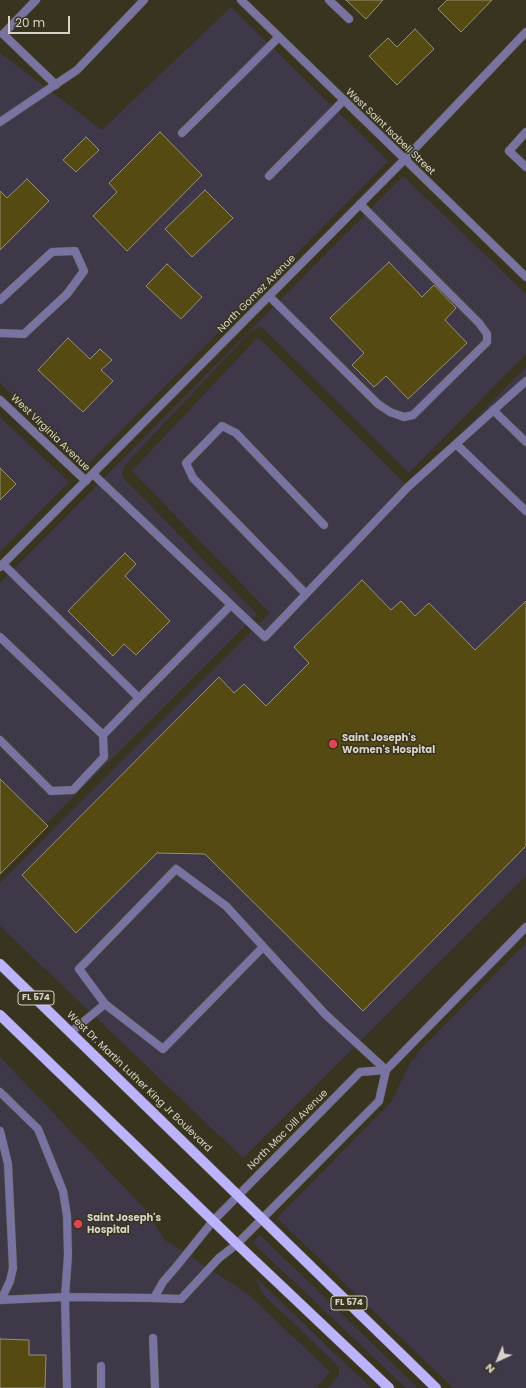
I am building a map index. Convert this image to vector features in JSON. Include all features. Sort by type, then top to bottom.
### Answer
[{"type":"main road","name":"West Dr. Martin Luther King Jr Boulevard","points":[[0,964],[261,1219]]},
{"type":"main road","points":[[0,1015],[213,1221],[389,1388]]},
{"type":"main road","name":"FL 574","points":[[261,1219],[436,1388]]},
{"type":"street","points":[[36,0],[3,34],[56,85]]},
{"type":"street","points":[[0,122],[77,70],[144,0]]},
{"type":"street","name":"West Saint Isabell Street","points":[[241,0],[526,277]]},
{"type":"street","points":[[329,0],[349,19]]},
{"type":"street","name":"North Gomez Avenue","points":[[2,565],[404,160],[526,32]]},
{"type":"street","points":[[182,133],[279,37]]},
{"type":"street","points":[[268,176],[344,100]]},
{"type":"street","points":[[526,132],[509,151],[526,168]]},
{"type":"street","points":[[269,296],[378,404],[390,412],[404,417],[414,415],[486,342],[487,334],[479,323],[360,204]]},
{"type":"street","points":[[0,300],[52,252],[75,251],[84,271],[68,294],[24,334],[0,333]]},
{"type":"street","points":[[93,474],[266,637],[408,487],[526,381]]},
{"type":"street","name":"West Virginia Avenue","points":[[0,400],[86,482]]},
{"type":"street","points":[[493,410],[526,442]]},
{"type":"street","points":[[306,594],[193,478],[186,463],[222,426],[236,433],[324,525]]},
{"type":"street","points":[[456,444],[526,511]]},
{"type":"street","points":[[2,565],[139,698]]},
{"type":"street","points":[[103,735],[231,605]]},
{"type":"street","points":[[0,637],[103,735],[104,757],[73,790],[51,791],[0,740]]},
{"type":"street","points":[[264,947],[162,1049],[105,1004],[79,969],[176,869],[226,906],[264,947],[325,1014],[386,1070]]},
{"type":"street","points":[[0,1130],[8,1164],[13,1268],[10,1281],[1,1300],[65,1297],[181,1299],[219,1258],[237,1244],[379,1101],[386,1070],[526,927]]},
{"type":"street","points":[[71,1032],[105,1004]]},
{"type":"street","name":"North Mac Dill Avenue","points":[[154,1298],[163,1282],[213,1221],[360,1072],[386,1070]]},
{"type":"street","points":[[0,1092],[38,1129],[63,1191],[67,1216],[68,1255],[65,1297],[67,1388]]},
{"type":"street","points":[[153,1338],[155,1388]]},
{"type":"street","points":[[101,1366],[101,1388]]},
{"type":"shaded area","points":[[231,7],[388,161],[86,466],[0,383],[0,53],[102,130]]},
{"type":"shaded area","points":[[403,176],[526,294],[526,354],[409,473],[265,330],[260,327],[251,331],[125,465],[122,473],[124,479],[257,614],[0,870],[0,583]]},
{"type":"shaded area","name":"Saint Joseph's Women's Hospital","points":[[258,337],[408,487],[526,367],[526,876],[243,1158],[0,926],[0,883],[270,613],[132,471]]},
{"type":"shaded area","points":[[0,417],[69,482],[0,552]]},
{"type":"shaded area","points":[[526,943],[526,1388],[453,1388],[277,1218],[392,1101],[411,1061],[417,1058],[416,1054]]},
{"type":"shaded area","name":"Saint Joseph's Hospital","points":[[0,1057],[145,1209],[165,1240],[248,1294],[330,1372],[316,1388],[0,1388]]},
{"type":"shaded area","points":[[260,1235],[418,1388],[406,1388],[253,1243]]},
{"type":"shaded area","points":[[255,1277],[371,1388],[328,1388],[339,1375],[339,1367],[262,1293]]},
{"type":"building","points":[[346,0],[383,0],[366,19]]},
{"type":"building","points":[[447,0],[492,0],[461,32],[438,9]]},
{"type":"building","points":[[415,29],[434,49],[397,85],[369,56],[388,38],[397,47]]},
{"type":"building","points":[[160,132],[202,175],[127,251],[93,216],[117,192],[109,183]]},
{"type":"building","points":[[86,137],[99,150],[76,172],[63,160]]},
{"type":"building","points":[[27,179],[49,201],[0,250],[0,191],[7,198]]},
{"type":"building","points":[[205,190],[233,218],[192,257],[165,229]]},
{"type":"building","points":[[389,262],[422,297],[434,285],[456,308],[445,320],[467,343],[408,399],[386,376],[374,387],[352,365],[364,353],[330,318]]},
{"type":"building","points":[[167,264],[202,297],[181,319],[146,286]]},
{"type":"building","points":[[68,338],[90,359],[100,349],[112,360],[101,370],[113,381],[83,412],[38,370]]},
{"type":"building","points":[[0,468],[16,484],[0,500]]},
{"type":"building","points":[[125,553],[136,564],[125,576],[170,621],[136,655],[124,644],[113,656],[68,611]]},
{"type":"building","points":[[362,580],[391,610],[401,601],[415,616],[429,603],[475,650],[526,601],[526,846],[363,1011],[205,854],[157,853],[76,933],[22,875],[219,677],[234,693],[244,684],[266,706],[309,663],[294,647]]},
{"type":"building","points":[[0,779],[48,826],[0,874]]},
{"type":"building","points":[[0,1339],[29,1340],[29,1355],[46,1355],[45,1388],[0,1388]]},
{"type":"place","name":"Saint Joseph's Women's Hospital","points":[[333,744]]},
{"type":"place","name":"Saint Joseph's Hospital","points":[[78,1224]]}]
